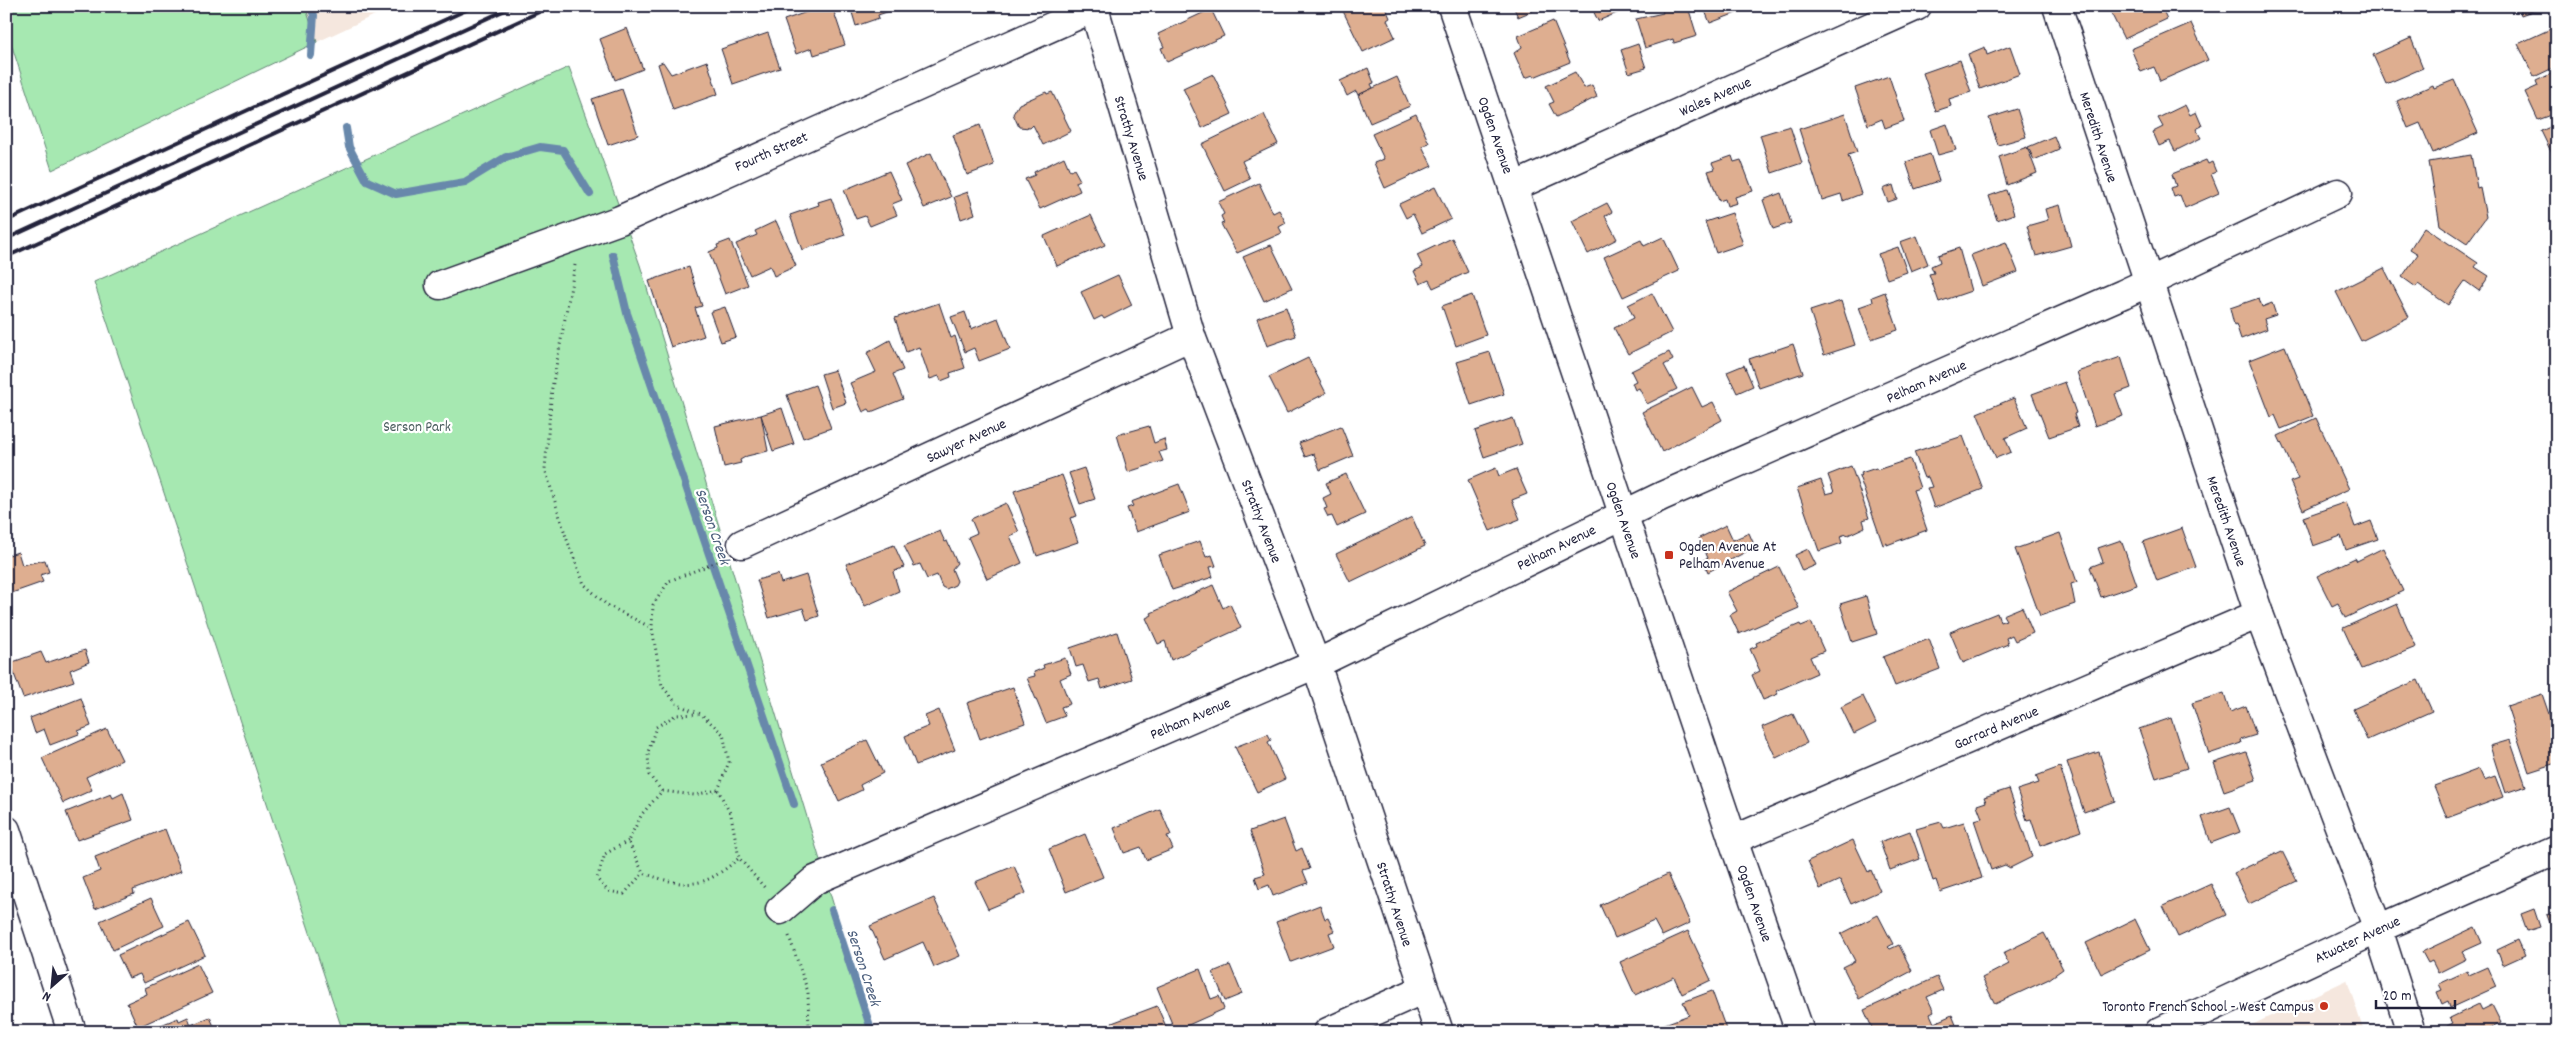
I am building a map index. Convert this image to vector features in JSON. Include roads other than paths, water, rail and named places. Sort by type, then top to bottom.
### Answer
[{"type":"street","name":"Ogden Avenue","points":[[1452,6],[1623,516],[1800,1032]]},
{"type":"street","name":"Wales Avenue","points":[[1514,187],[1917,6]]},
{"type":"street","name":"Meredith Avenue","points":[[2057,6],[2258,614],[2378,930],[2411,1032]]},
{"type":"street","name":"Fourth Street","points":[[440,285],[620,220],[1096,7]]},
{"type":"street","name":"Strathy Avenue","points":[[1096,7],[1191,336],[1316,664],[1439,1032]]},
{"type":"street","name":"Pelham Avenue","points":[[780,910],[815,880],[1316,664],[1623,516],[2147,283],[2338,192]]},
{"type":"street","name":"Sawyer Avenue","points":[[734,551],[1191,336]]},
{"type":"street","name":"Garrard Avenue","points":[[1733,840],[2258,614]]},
{"type":"street","points":[[6,830],[67,1030]]},
{"type":"street","name":"Atwater Avenue","points":[[2159,1032],[2378,930],[2557,850]]},
{"type":"street","points":[[1328,1032],[1424,989]]},
{"type":"waterway","name":"Serson Creek","points":[[310,6],[314,15],[311,55]]},
{"type":"waterway","name":"Serson Creek","points":[[346,128],[349,147],[367,181],[396,194],[465,182],[506,157],[540,147],[563,150],[590,194]]},
{"type":"waterway","name":"Serson Creek","points":[[613,255],[627,313],[794,804]]},
{"type":"waterway","name":"Serson Creek","points":[[832,910],[872,1032]]},
{"type":"railway","points":[[6,221],[475,6]]},
{"type":"railway","points":[[6,239],[514,6]]},
{"type":"railway","points":[[6,257],[552,6]]},
{"type":"place","name":"Ogden Avenue At Pelham Avenue","points":[[1669,555]]},
{"type":"place","name":"Toronto French School - West Campus","points":[[2324,1006]]},
{"type":"park label","name":"Serson Park","points":[[417,426]]}]
